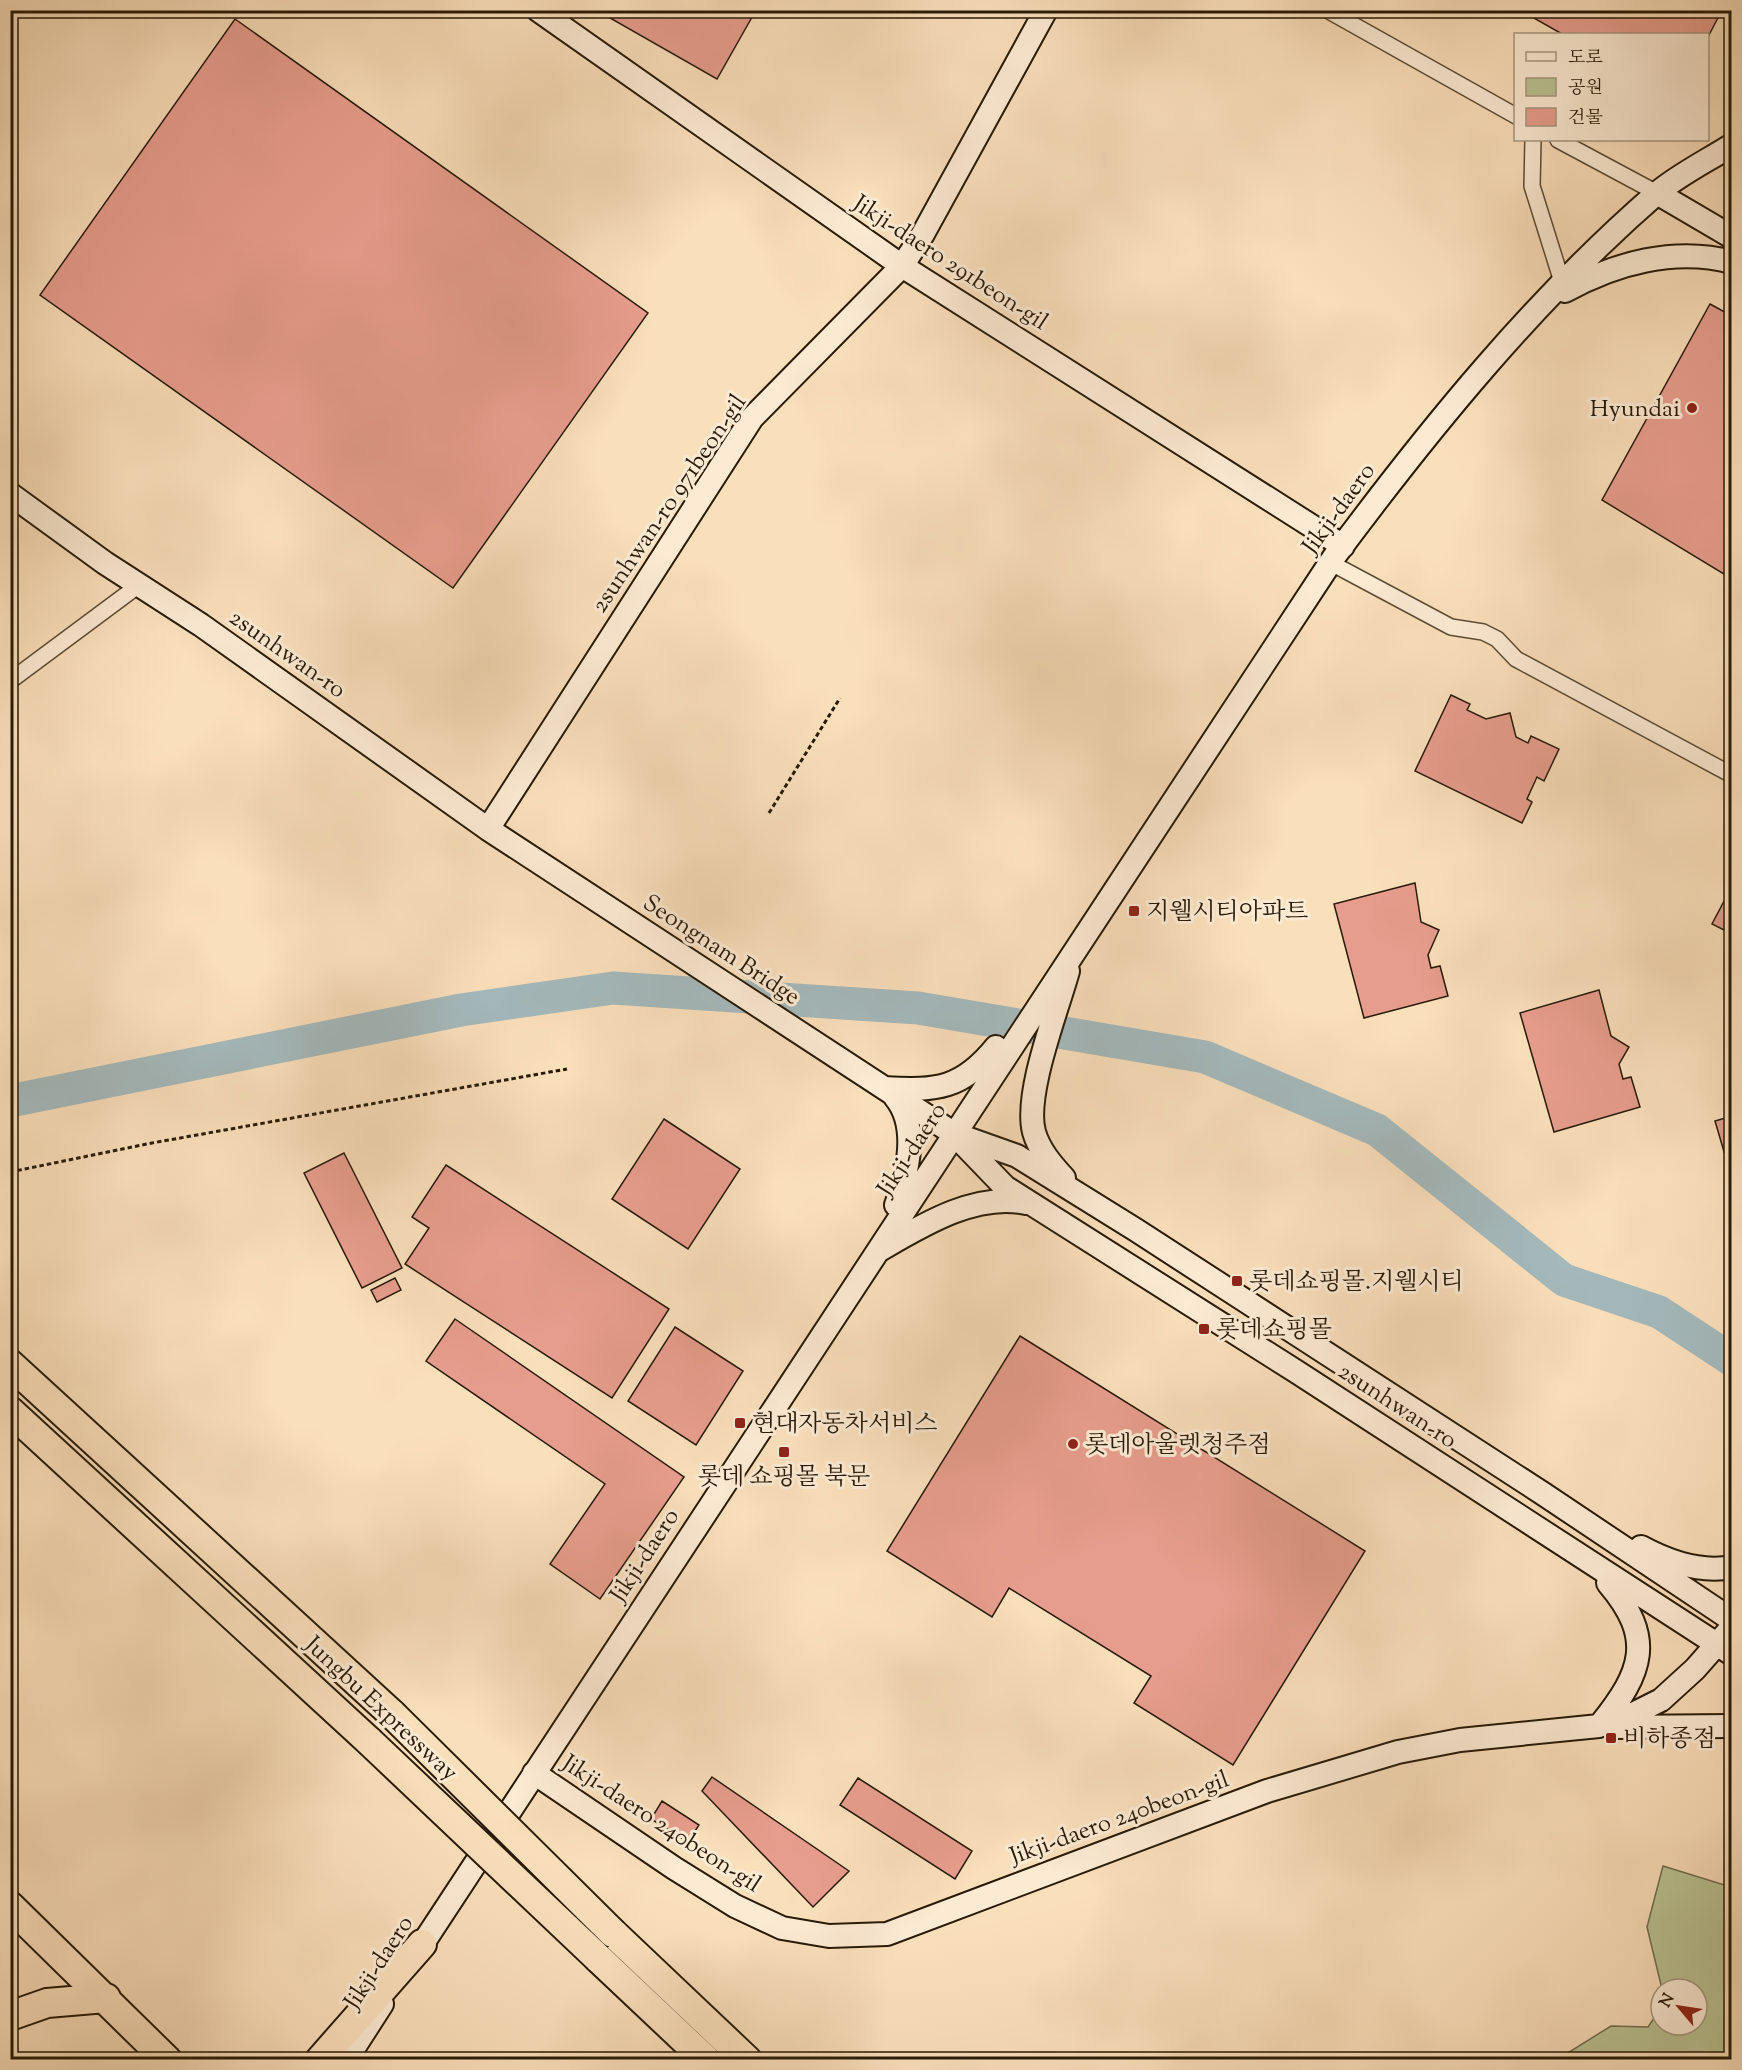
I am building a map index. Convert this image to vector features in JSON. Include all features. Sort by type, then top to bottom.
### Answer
[{"type":"highway","name":"Jungbu Expressway","points":[[10,1364],[392,1714],[613,1933],[747,2060]]},
{"type":"highway","name":"Jungbu Expressway","points":[[10,1411],[369,1741],[706,2060]]},
{"type":"highway","points":[[10,1906],[167,2060]]},
{"type":"highway","points":[[320,2060],[422,1944]]},
{"type":"highway","points":[[10,2016],[47,2002],[106,1998]]},
{"type":"street","name":"Jikji-daero 291beon-gil","points":[[538,10],[902,266],[1337,555]]},
{"type":"street","name":"2sunhwan-ro 971beon-gil","points":[[488,829],[752,418],[902,266],[923,234],[1046,10]]},
{"type":"street","points":[[1327,10],[1514,115]]},
{"type":"street","points":[[1533,141],[1532,186],[1563,285]]},
{"type":"street","points":[[1560,141],[1657,193],[1731,237]]},
{"type":"street","name":"Jikji-daero","points":[[346,2060],[953,1133],[985,1072],[1064,964],[1337,555],[1407,460],[1536,310],[1657,193],[1731,145]]},
{"type":"street","points":[[1536,310],[1574,286],[1636,262],[1657,258],[1705,256],[1731,262]]},
{"type":"street","name":"2sunhwan-ro","points":[[10,494],[139,585],[219,637],[488,829],[534,858]]},
{"type":"street","points":[[1337,555],[1450,627],[1483,632],[1497,639],[1516,659],[1731,774]]},
{"type":"street","points":[[10,681],[139,585]]},
{"type":"street","name":"Seongnam Bridge","points":[[534,858],[883,1086]]},
{"type":"street","points":[[1064,964],[1058,1007],[1031,1100],[1034,1132],[1048,1160],[1077,1193]]},
{"type":"street","points":[[883,1086],[911,1090],[948,1085],[985,1072]]},
{"type":"street","points":[[874,1253],[900,1194],[909,1145],[907,1115],[896,1097],[883,1086]]},
{"type":"street","name":"2sunhwan-ro","points":[[883,1086],[953,1133],[1005,1187],[1724,1649]]},
{"type":"street","name":"2sunhwan-ro","points":[[953,1133],[1017,1156],[1077,1193],[1542,1493],[1731,1620]]},
{"type":"street","points":[[874,1253],[916,1229],[970,1207],[997,1199],[1032,1204]]},
{"type":"street","points":[[1542,1493],[1651,1552],[1678,1563],[1704,1568],[1731,1567]]},
{"type":"street","points":[[1593,1564],[1627,1605],[1637,1629],[1638,1654],[1633,1677],[1621,1700],[1599,1726]]},
{"type":"street","name":"Jikji-daero 240beon-gil","points":[[534,1773],[674,1868],[735,1906],[783,1929],[829,1936],[887,1934],[1267,1791],[1398,1752],[1460,1740],[1599,1726],[1635,1713],[1661,1700],[1724,1649],[1731,1627]]},
{"type":"street","points":[[1644,1727],[1661,1700]]},
{"type":"street","points":[[1599,1726],[1731,1726]]},
{"type":"path","points":[[769,813],[840,698]]},
{"type":"path","points":[[10,1172],[152,1143],[567,1069]]},
{"type":"green space","points":[[1663,1866],[1731,1887],[1731,2059],[1558,2059],[1611,2026],[1649,2026],[1649,2037],[1709,2037],[1709,1977],[1659,1977],[1647,1927]]},
{"type":"building","points":[[596,10],[756,10],[717,79]]},
{"type":"building","points":[[1520,10],[1722,10],[1709,35],[1709,33],[1560,33]]},
{"type":"building","points":[[235,19],[648,313],[453,588],[40,295]]},
{"type":"building","name":"Hyundai","points":[[1710,304],[1732,316],[1732,579],[1602,500]]},
{"type":"building","points":[[1451,695],[1470,704],[1467,710],[1486,719],[1510,713],[1516,737],[1528,743],[1531,736],[1559,749],[1544,781],[1537,777],[1527,799],[1532,802],[1522,823],[1415,771]]},
{"type":"building","points":[[1415,883],[1421,922],[1439,930],[1428,955],[1431,968],[1440,966],[1448,996],[1364,1018],[1334,904]]},
{"type":"building","points":[[1732,886],[1732,934],[1712,924]]},
{"type":"building","points":[[1599,990],[1611,1036],[1629,1047],[1619,1064],[1623,1079],[1631,1077],[1640,1107],[1554,1132],[1520,1013]]},
{"type":"building","points":[[1732,1116],[1732,1179],[1715,1121]]},
{"type":"building","points":[[664,1119],[740,1169],[688,1249],[612,1199]]},
{"type":"building","points":[[344,1153],[402,1268],[362,1288],[304,1173]]},
{"type":"building","points":[[446,1165],[669,1309],[612,1398],[405,1264],[429,1228],[412,1217]]},
{"type":"building","points":[[395,1278],[401,1290],[377,1302],[371,1290]]},
{"type":"building","points":[[455,1319],[684,1477],[600,1599],[550,1564],[605,1484],[426,1361]]},
{"type":"building","points":[[675,1327],[743,1371],[696,1445],[628,1401]]},
{"type":"building","name":"롯데아울렛청주점","points":[[1020,1336],[1365,1551],[1233,1765],[1134,1703],[1151,1676],[1009,1588],[992,1617],[887,1551]]},
{"type":"building","points":[[712,1777],[849,1871],[813,1907],[702,1791]]},
{"type":"building","points":[[858,1778],[972,1851],[955,1879],[840,1805]]},
{"type":"building","points":[[662,1801],[699,1825],[688,1842],[651,1819]]},
{"type":"waterway","points":[[10,1101],[461,1010],[613,988],[918,1008],[1205,1057],[1377,1130],[1564,1280],[1659,1312],[1732,1360]]},
{"type":"place","name":"Hyundai","points":[[1692,408]]},
{"type":"place","name":"지웰시티아파트","points":[[1134,911]]},
{"type":"place","name":"롯데쇼핑몰.지웰시티","points":[[1237,1281]]},
{"type":"place","name":"롯데쇼핑몰","points":[[1204,1329]]},
{"type":"place","name":"현대자동차서비스","points":[[740,1423]]},
{"type":"place","name":"롯데아울렛청주점","points":[[1073,1444]]},
{"type":"place","name":"롯데 쇼핑몰 북문","points":[[784,1452]]},
{"type":"place","name":"비하종점","points":[[1611,1738]]}]
